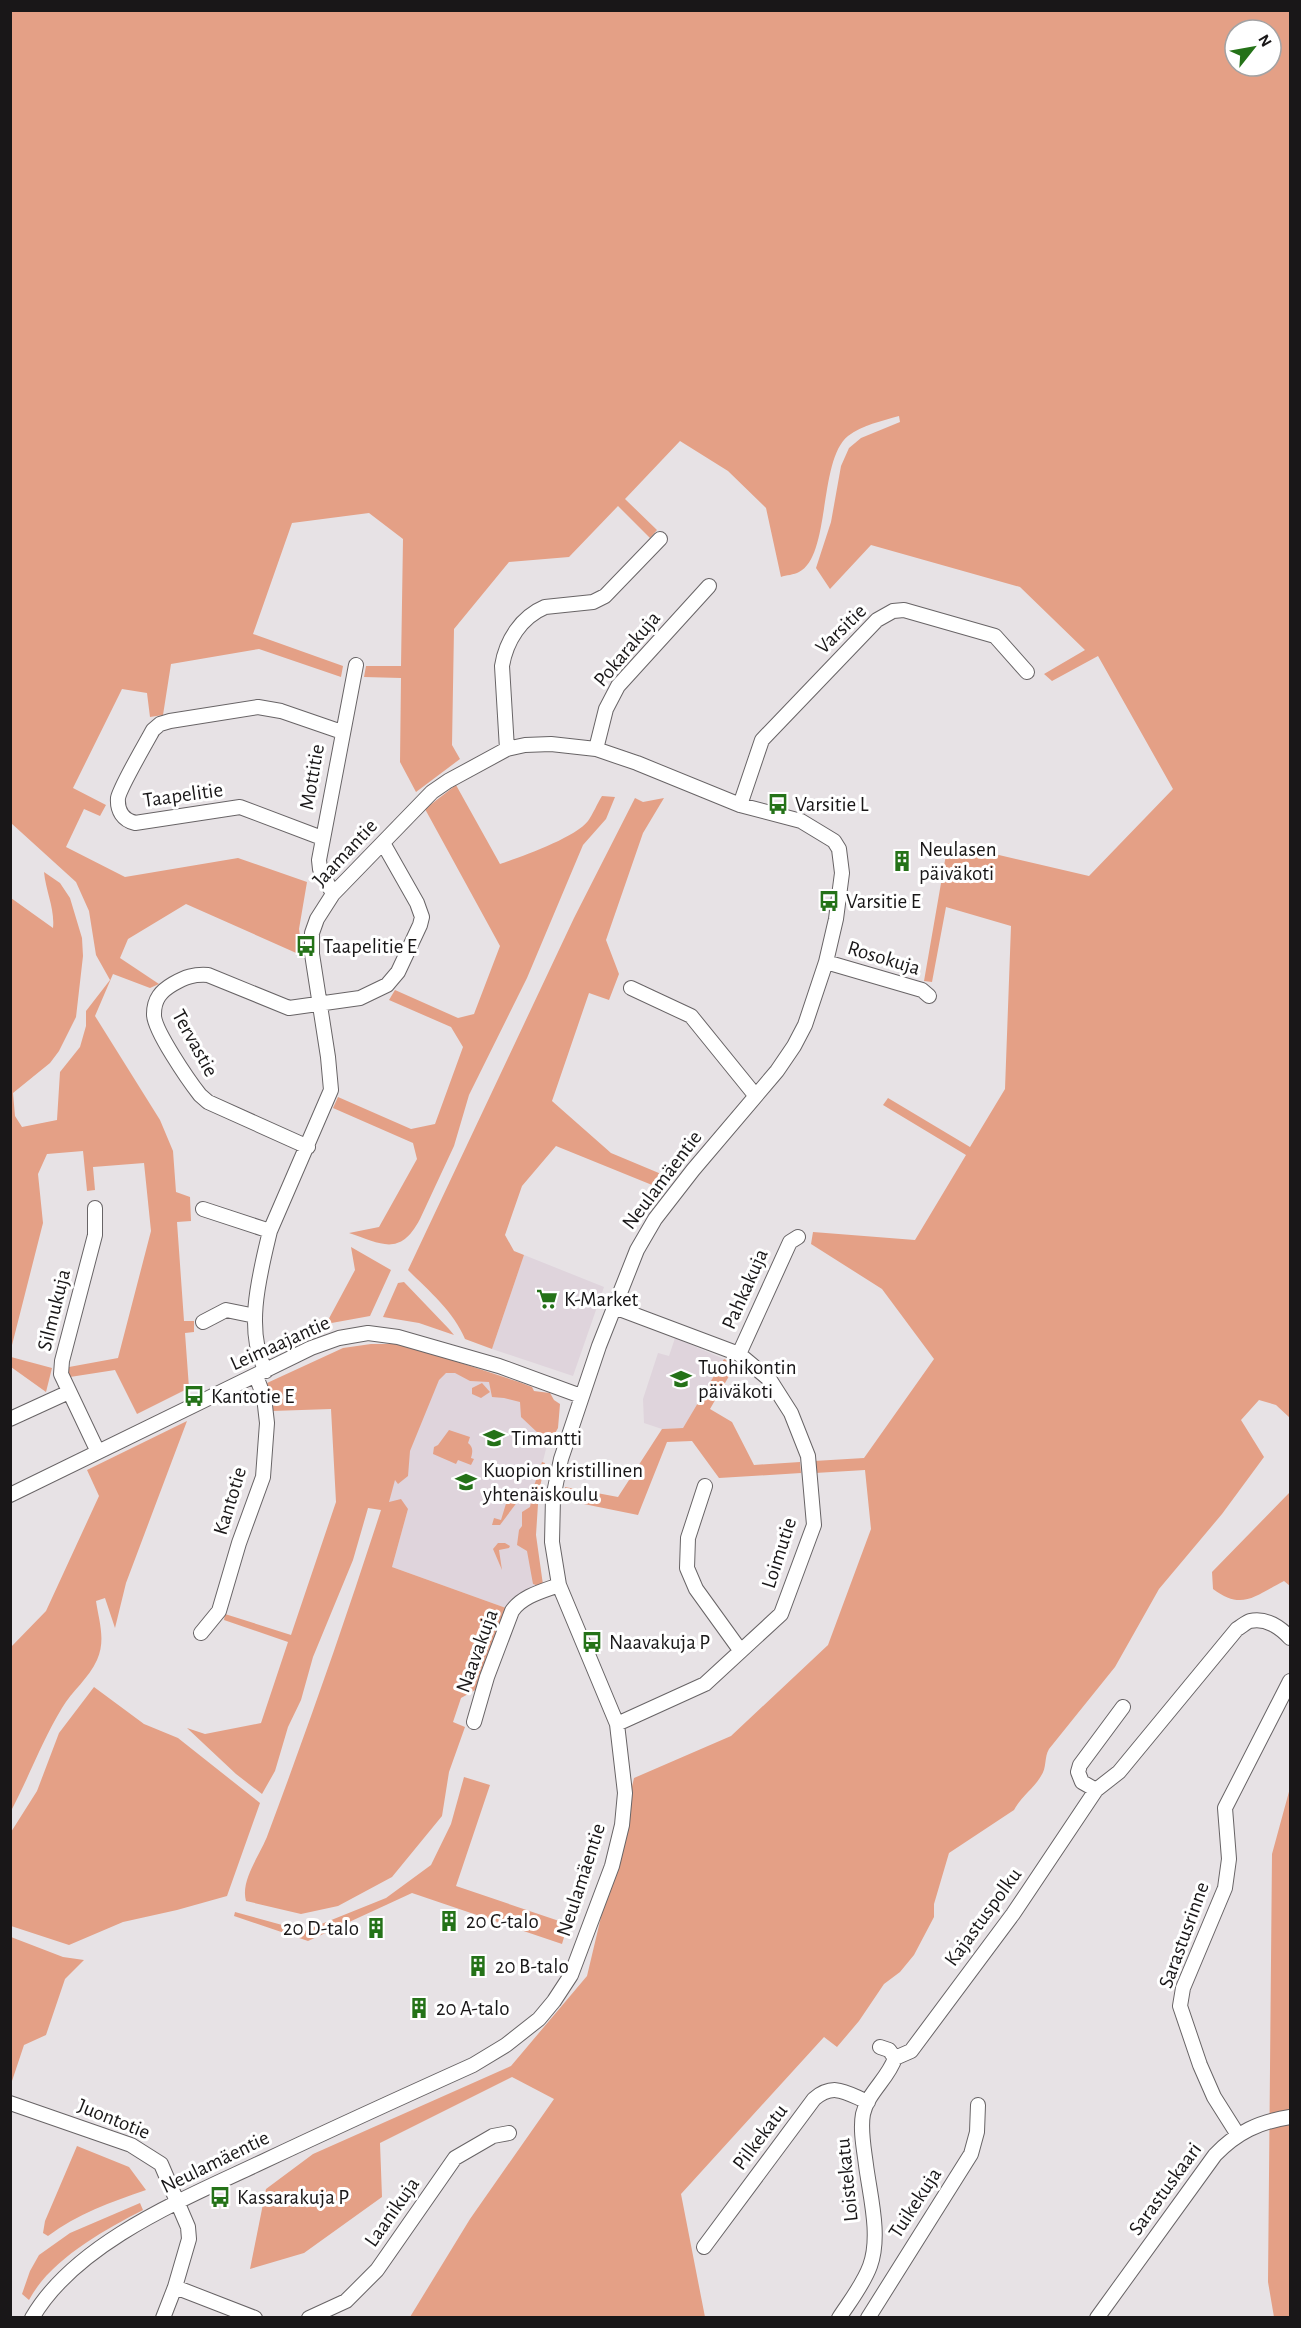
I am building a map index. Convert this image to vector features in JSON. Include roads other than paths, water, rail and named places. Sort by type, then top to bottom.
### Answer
[{"type":"street","points":[[507,749],[502,666],[504,654],[516,631],[545,607],[593,602],[605,597],[660,539]]},
{"type":"street","name":"Pokarakuja","points":[[596,749],[606,710],[618,686],[709,586]]},
{"type":"street","name":"Varsitie","points":[[740,805],[762,740],[877,620],[893,611],[904,610],[994,636],[1027,672]]},
{"type":"street","name":"Mottitie","points":[[333,894],[320,869],[319,860],[356,665]]},
{"type":"street","name":"Taapelitie","points":[[322,838],[240,807],[135,823],[125,820],[120,814],[118,798],[153,730],[160,724],[170,721],[258,707],[281,711],[342,732]]},
{"type":"street","name":"Jaamantie","points":[[261,1373],[255,1316],[270,1231],[331,1090],[312,954],[312,933],[317,919],[333,894],[432,792],[507,749],[525,745],[551,744],[596,749],[637,763],[740,805],[801,821],[834,841]]},
{"type":"street","name":"Neulamäentie","points":[[32,2318],[54,2286],[81,2260],[176,2202],[472,2065],[506,2045],[539,2019],[571,1975],[612,1866],[622,1825],[625,1793],[617,1724],[559,1585],[552,1542],[553,1497],[561,1459],[581,1396],[637,1250],[655,1219],[777,1071],[794,1046],[805,1024],[826,962],[836,919],[842,873],[839,849],[834,841]]},
{"type":"street","points":[[320,1003],[360,998],[387,985],[398,972],[420,926],[422,917],[417,903],[383,843]]},
{"type":"street","name":"Rosokuja","points":[[826,962],[922,990],[929,996]]},
{"type":"street","name":"Tervastie","points":[[308,1147],[208,1102],[192,1085],[153,1016],[161,990],[186,976],[198,975],[208,975],[289,1008],[320,1003]]},
{"type":"street","points":[[631,988],[691,1016],[755,1095]]},
{"type":"street","name":"Silmukuja","points":[[95,1208],[95,1235],[62,1361],[61,1374],[99,1452]]},
{"type":"street","points":[[203,1209],[270,1231]]},
{"type":"street","name":"Pahkakuja","points":[[739,1354],[794,1239]]},
{"type":"street","name":"Loimutie","points":[[614,1307],[739,1354],[770,1380],[791,1413],[808,1456],[814,1525],[781,1614],[705,1684],[617,1724]]},
{"type":"street","points":[[203,1322],[226,1310],[255,1316]]},
{"type":"street","name":"Leimaajantie","points":[[10,1495],[311,1348],[339,1338],[368,1333],[398,1337],[498,1366],[581,1396]]},
{"type":"street","name":"Kantotie","points":[[201,1633],[219,1611],[239,1543],[263,1477],[267,1423],[261,1373]]},
{"type":"street","points":[[10,1419],[69,1392]]},
{"type":"street","points":[[705,1486],[688,1538],[687,1568],[696,1589],[740,1650]]},
{"type":"street","name":"Naavakuja","points":[[474,1722],[487,1677],[512,1611],[516,1605],[531,1596],[559,1585]]},
{"type":"street","points":[[1123,1707],[1077,1772],[1082,1782],[1096,1790],[1119,1772],[1237,1629],[1250,1621],[1263,1622],[1279,1626],[1290,1638]]},
{"type":"street","name":"Sarastusrinne","points":[[1238,2134],[1214,2097],[1200,2065],[1180,2006],[1183,1988],[1225,1888],[1229,1858],[1225,1808],[1290,1681]]},
{"type":"street","name":"Kajastuspolku","points":[[895,2058],[911,2050],[1013,1914],[1096,1790]]},
{"type":"street","points":[[880,2048],[889,2050],[895,2058]]},
{"type":"street","name":"Loistekatu","points":[[840,2317],[863,2281],[874,2252],[863,2115],[872,2092],[893,2065],[895,2058]]},
{"type":"street","name":"Pilkekatu","points":[[704,2247],[813,2099],[823,2091],[831,2089],[868,2102]]},
{"type":"street","name":"Juontotie","points":[[10,2103],[131,2145],[161,2164],[188,2227],[189,2239],[163,2318]]},
{"type":"street","name":"Tuikekuja","points":[[868,2318],[971,2154],[977,2132],[978,2105]]},
{"type":"street","name":"Sarastuskaari","points":[[1097,2318],[1215,2155],[1238,2134],[1264,2122],[1290,2117]]},
{"type":"street","name":"Laanikuja","points":[[309,2318],[346,2301],[377,2270],[455,2158],[493,2136],[509,2133]]},
{"type":"street","points":[[175,2287],[255,2318]]},
{"type":"place","name":"Varsitie L","points":[[778,804]]},
{"type":"place","name":"Neulasen päiväkoti","points":[[902,861]]},
{"type":"place","name":"Varsitie E","points":[[829,901]]},
{"type":"place","name":"Taapelitie E","points":[[306,946]]},
{"type":"place","name":"K-Market","points":[[547,1299]]},
{"type":"place","name":"Tuohikontin päiväkoti","points":[[681,1379]]},
{"type":"place","name":"Kantotie E","points":[[194,1396]]},
{"type":"place","name":"Timantti","points":[[494,1438]]},
{"type":"place","name":"Kuopion kristillinen yhtenäiskoulu","points":[[466,1482]]},
{"type":"place","name":"Naavakuja P","points":[[592,1642]]},
{"type":"place","name":"20 C-talo","points":[[449,1921]]},
{"type":"place","name":"20 D-talo","points":[[376,1928]]},
{"type":"place","name":"20 B-talo","points":[[478,1966]]},
{"type":"place","name":"20 A-talo","points":[[419,2008]]},
{"type":"place","name":"Kassarakuja P","points":[[220,2197]]}]
